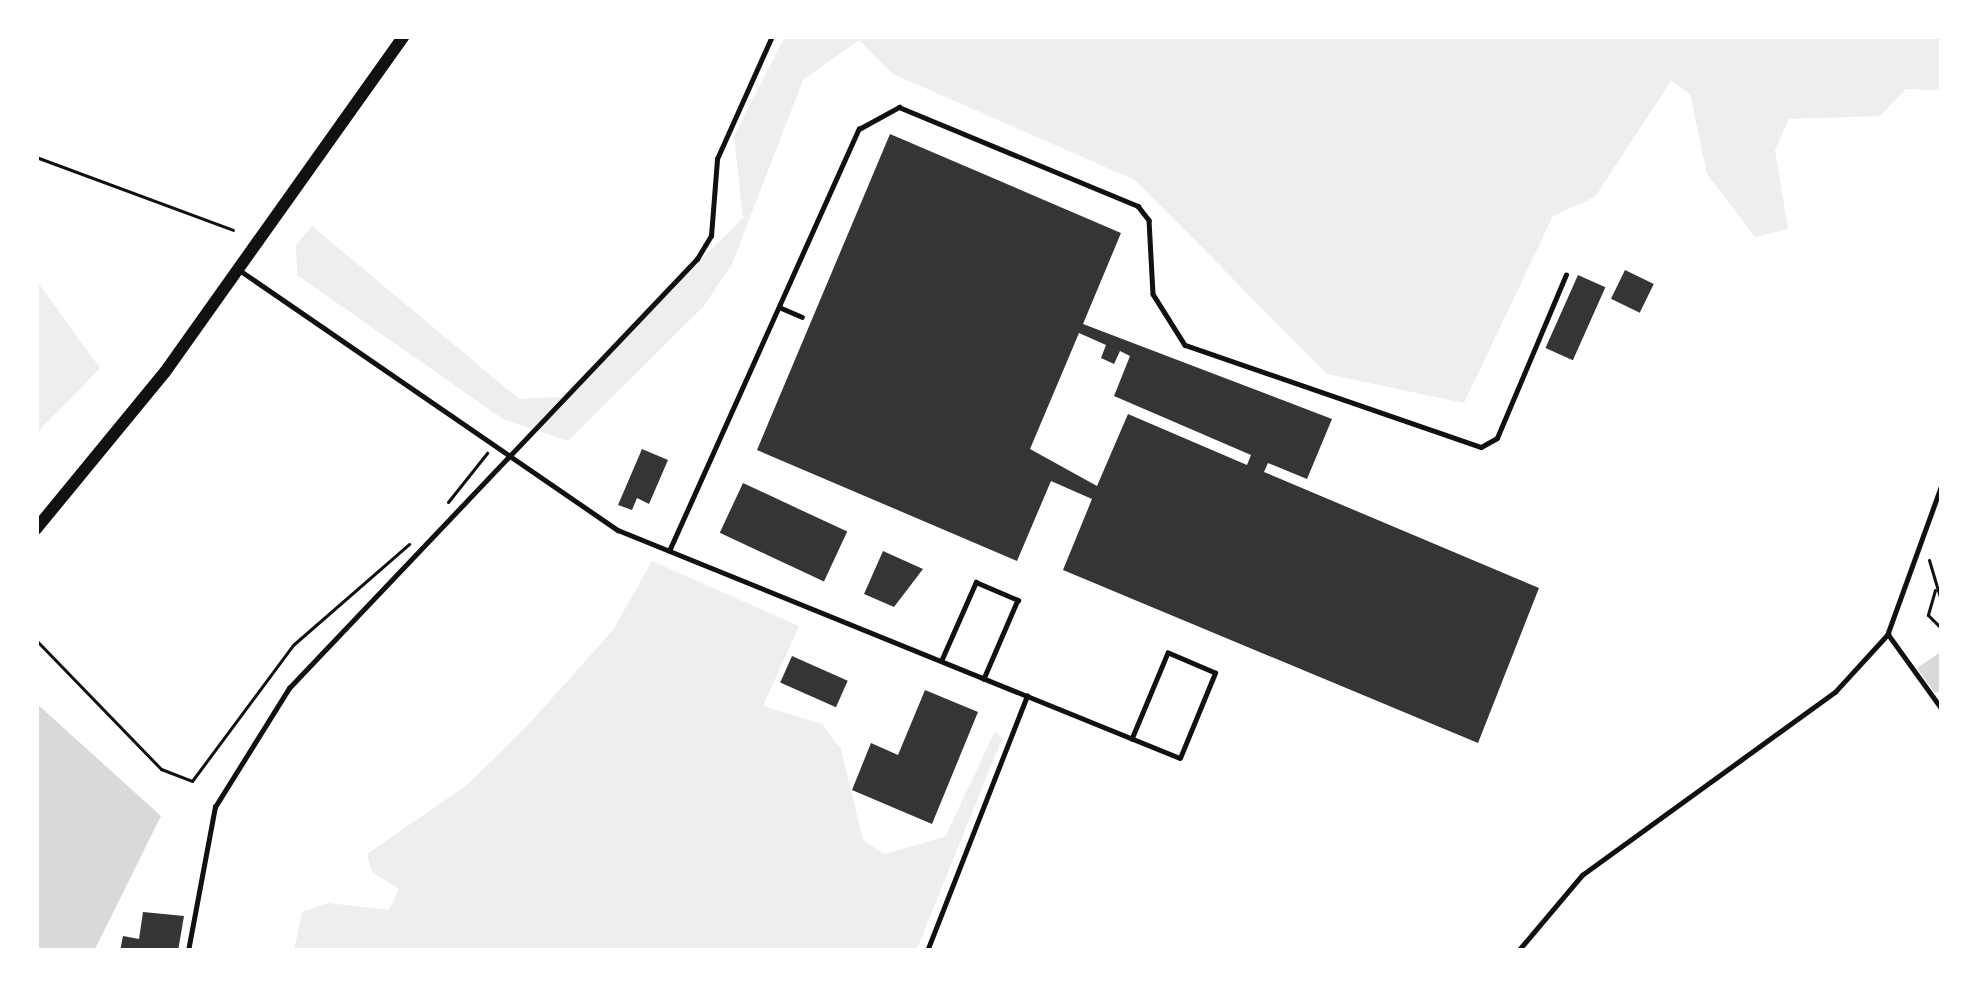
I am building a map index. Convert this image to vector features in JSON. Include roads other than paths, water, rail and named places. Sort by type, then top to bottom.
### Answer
[{"type":"street","points":[[36,529],[238,269],[404,36]]},
{"type":"lane","points":[[188,951],[215,808],[290,688],[436,544],[503,457],[697,259],[711,236],[717,159],[772,36]]},
{"type":"lane","points":[[669,550],[859,129],[899,107],[1138,206],[1150,220],[1153,294],[1185,345],[1481,447],[1497,438],[1566,275]]},
{"type":"lane","points":[[238,269],[595,520],[984,679],[1132,739],[1180,758],[1214,673],[1168,653],[1132,739]]},
{"type":"lane","points":[[779,307],[802,317]]},
{"type":"lane","points":[[1518,951],[1582,875],[1835,692],[1888,634],[1942,485]]},
{"type":"lane","points":[[941,661],[976,582],[1018,600],[984,679]]},
{"type":"lane","points":[[1888,634],[1942,709]]},
{"type":"lane","points":[[927,951],[1027,696]]}]
